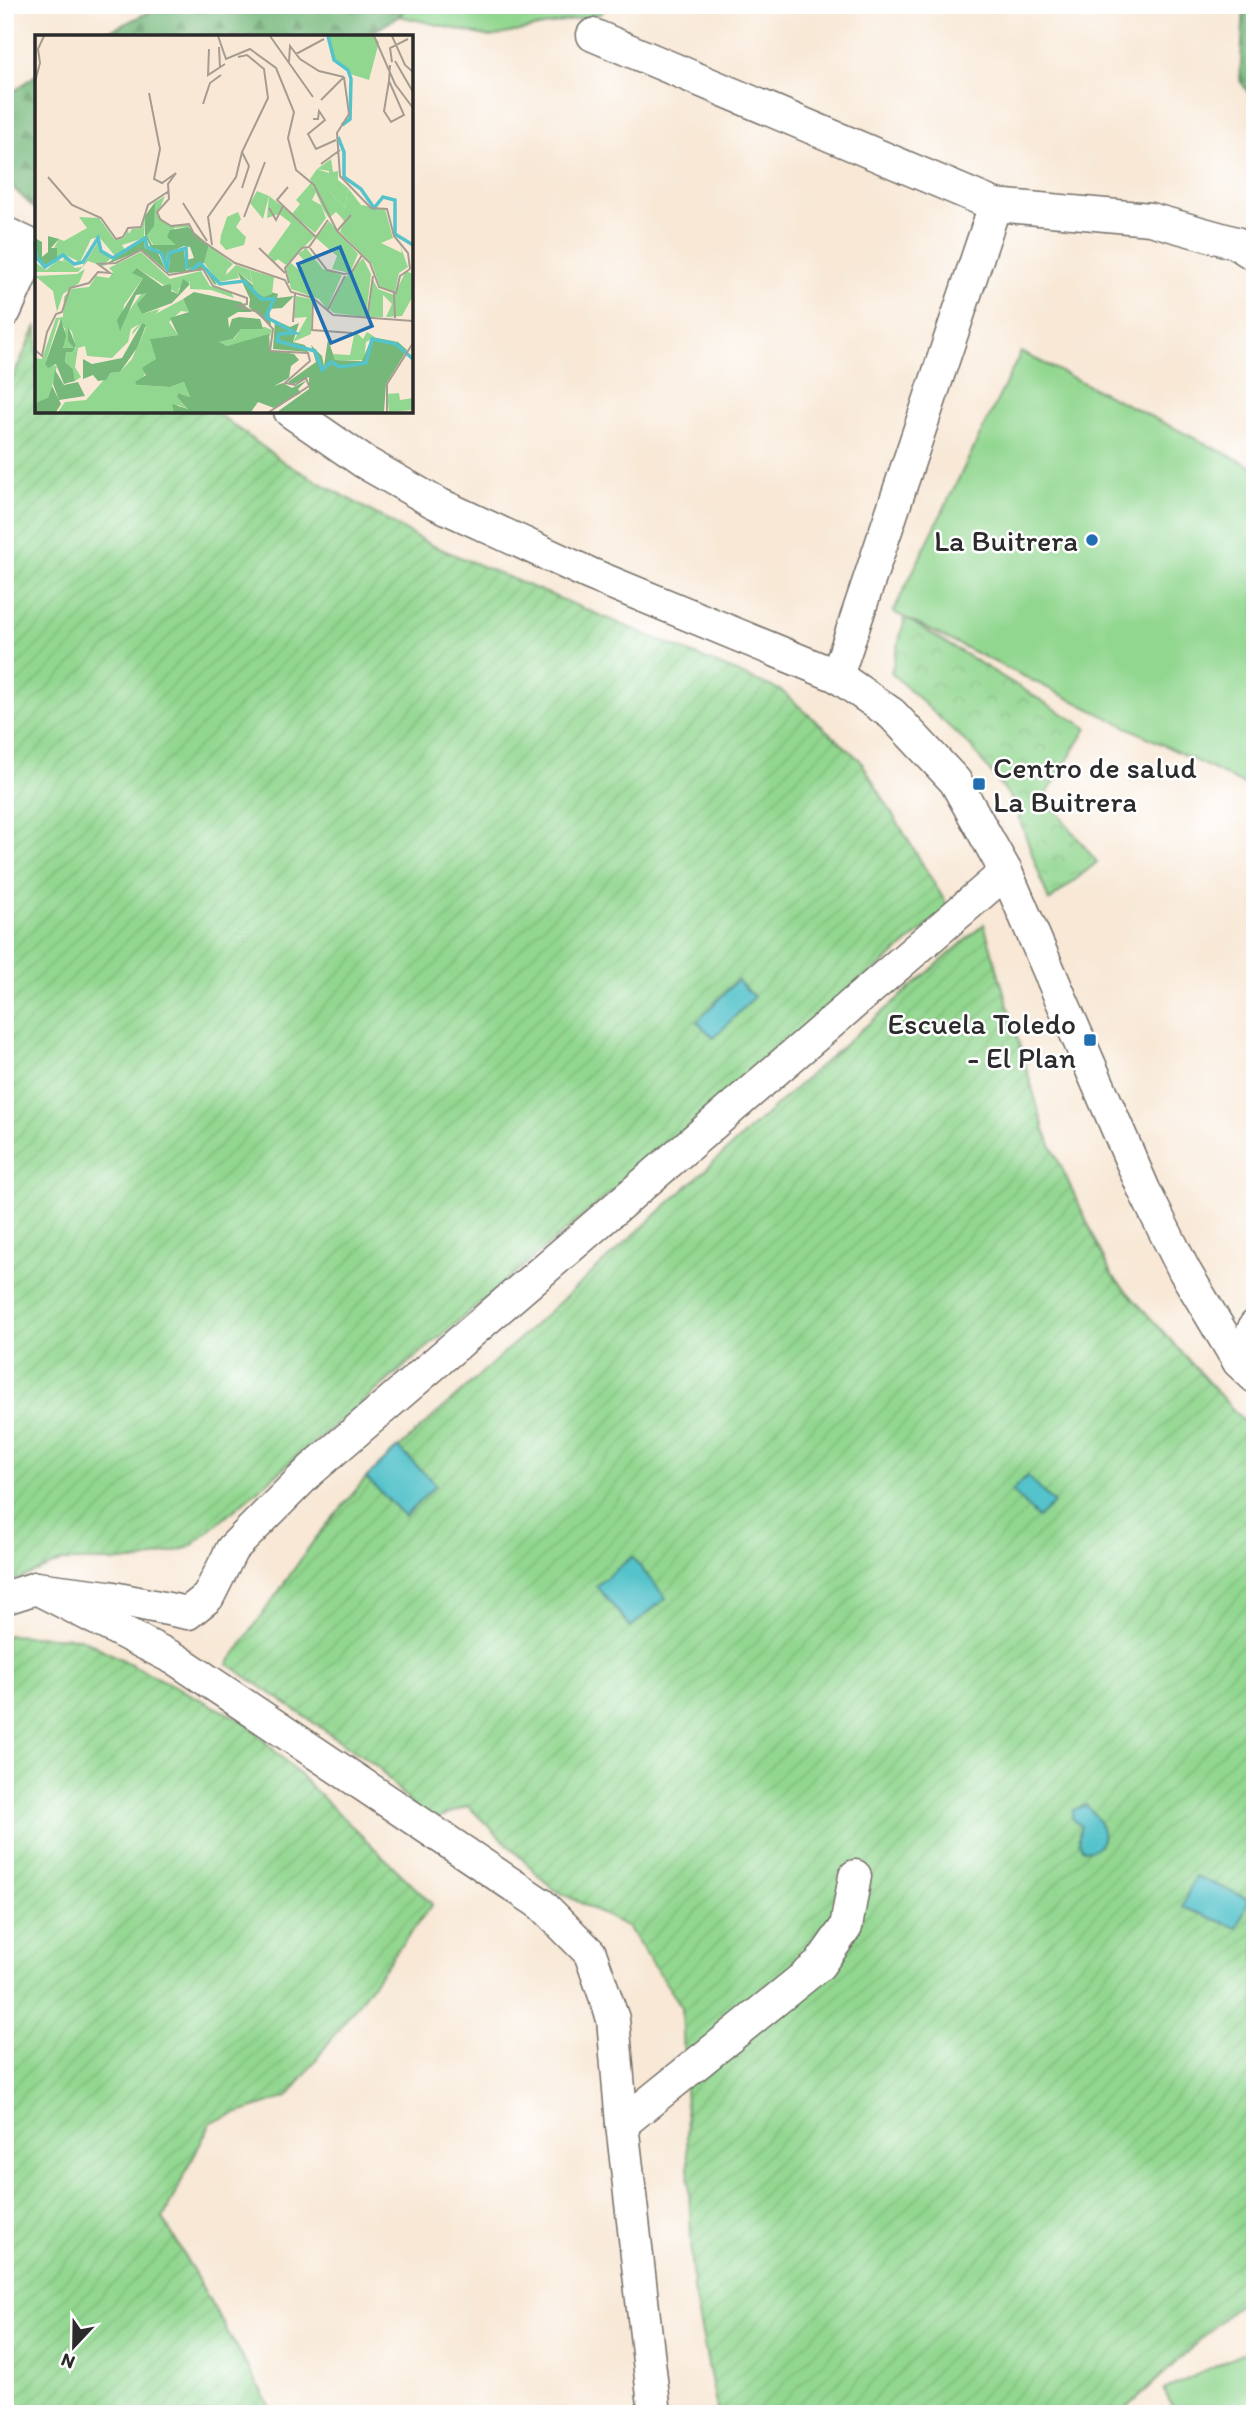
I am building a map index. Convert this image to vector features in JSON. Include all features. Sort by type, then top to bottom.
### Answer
[{"type":"street","points":[[593,35],[995,205],[1150,219],[1236,243],[1255,255]]},
{"type":"street","points":[[837,676],[995,205]]},
{"type":"street","points":[[5,233],[35,247]]},
{"type":"street","points":[[5,311],[35,249]]},
{"type":"street","points":[[293,413],[364,462],[434,502],[590,574],[837,676],[892,714],[955,781],[1006,872],[1144,1190],[1184,1270],[1247,1369]]},
{"type":"street","points":[[5,1598],[36,1588],[108,1597],[188,1613],[208,1597],[232,1549],[311,1470],[1006,872]]},
{"type":"street","points":[[1247,1369],[1255,1326]]},
{"type":"street","points":[[36,1588],[177,1660],[541,1903],[590,1952],[613,2019],[622,2124],[655,2414]]},
{"type":"street","points":[[622,2124],[819,1965],[846,1927],[855,1876]]},
{"type":"green space","points":[[164,5],[408,5],[399,16],[368,35],[101,35]]},
{"type":"green space","points":[[408,5],[607,5],[601,14],[490,37],[399,16]]},
{"type":"green space","points":[[1244,5],[1255,5],[1255,104],[1240,80]]},
{"type":"green space","points":[[35,76],[35,209],[7,182],[5,98]]},
{"type":"green space","points":[[35,329],[35,413],[217,413],[285,463],[431,545],[782,691],[860,760],[949,908],[190,1547],[139,1561],[63,1561],[5,1585],[5,394]]},
{"type":"green space","name":"La Buitrera","points":[[1021,352],[1255,468],[1255,790],[893,612]]},
{"type":"green space","points":[[905,618],[1087,728],[1045,797],[1097,862],[1049,901],[1013,801],[970,746],[891,673]]},
{"type":"green space","points":[[984,924],[1045,1132],[1111,1274],[1255,1434],[1255,2288],[1121,2414],[718,2414],[693,2290],[682,2007],[628,1927],[553,1889],[468,1806],[427,1822],[378,1767],[228,1664],[315,1539],[366,1478],[822,1064]]},
{"type":"green space","points":[[5,1635],[80,1638],[245,1722],[432,1904],[288,2097],[211,2122],[163,2218],[274,2414],[5,2414]]},
{"type":"green space","points":[[1255,2348],[1255,2414],[1176,2414],[1164,2390]]},
{"type":"water","points":[[737,980],[754,997],[714,1038],[697,1022]]},
{"type":"water","points":[[398,1447],[436,1485],[405,1516],[366,1478]]},
{"type":"water","points":[[1027,1476],[1054,1503],[1038,1518],[1012,1491]]},
{"type":"water","points":[[632,1557],[666,1598],[631,1627],[596,1586]]},
{"type":"water","points":[[1086,1805],[1098,1820],[1102,1833],[1101,1843],[1095,1849],[1088,1850],[1082,1847],[1079,1840],[1081,1826],[1072,1818],[1073,1810]]},
{"type":"water","points":[[1195,1876],[1249,1899],[1237,1928],[1182,1907]]},
{"type":"place","name":"La Buitrera","points":[[1092,540]]},
{"type":"place","name":"Centro de salud La Buitrera","points":[[979,784]]},
{"type":"place","name":"Escuela Toledo - El Plan","points":[[1090,1040]]}]
